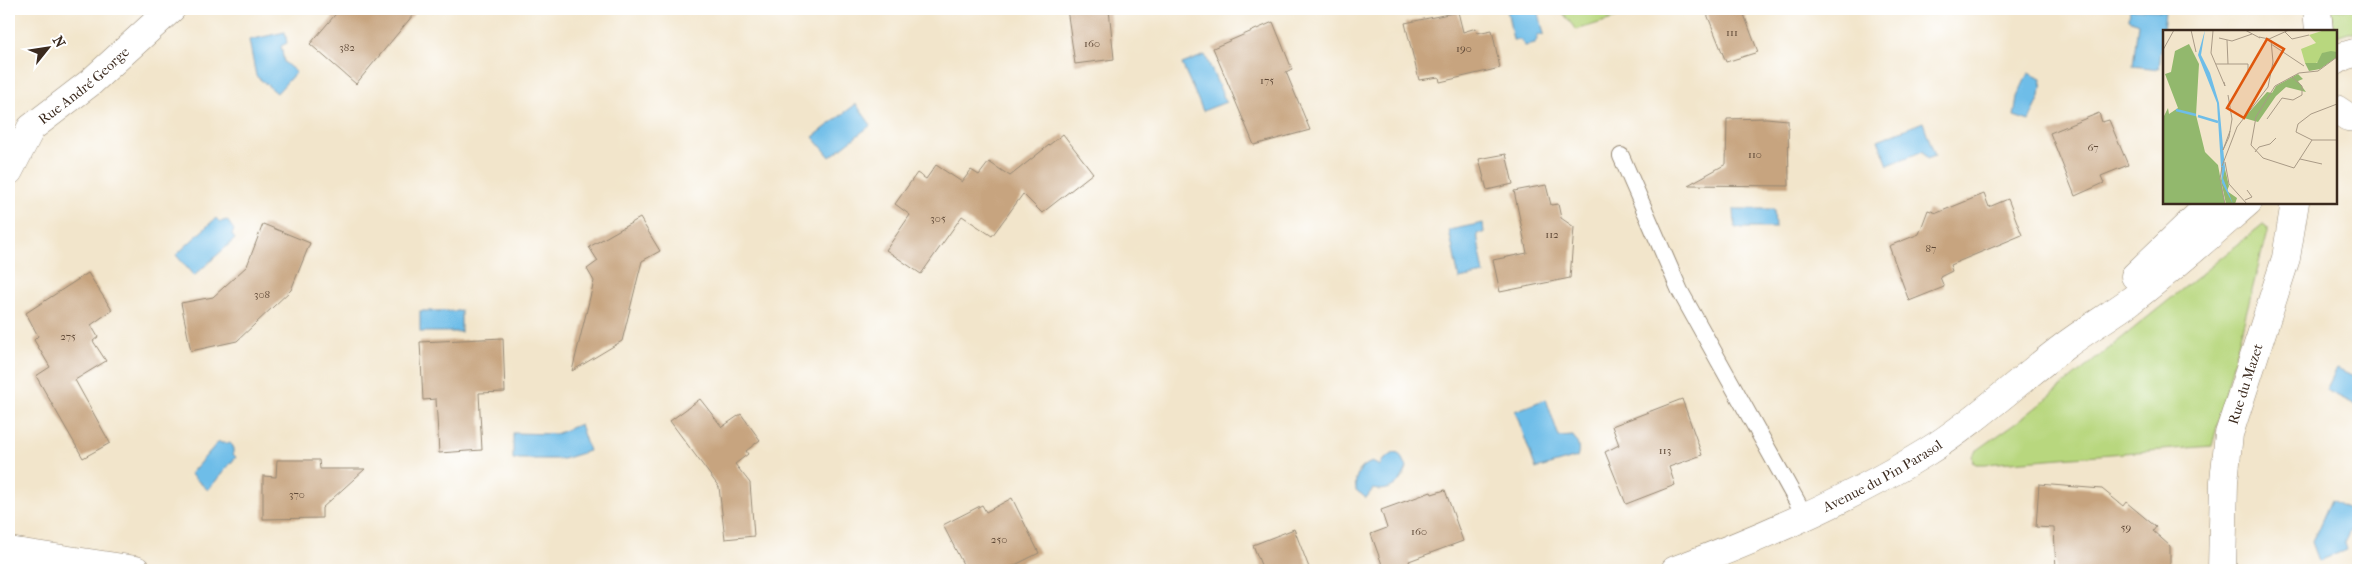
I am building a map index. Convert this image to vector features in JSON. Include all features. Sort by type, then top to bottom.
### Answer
[{"type":"street","name":"Rue André George","points":[[9,171],[31,128],[91,82],[171,9]]},
{"type":"street","points":[[2317,9],[2319,30]]},
{"type":"street","points":[[2337,60],[2358,52]]},
{"type":"street","name":"Avenue du Pin Parasol","points":[[2067,344],[2210,204]]},
{"type":"street","name":"Avenue du Pin Parasol","points":[[1675,570],[1732,549],[1805,516],[1891,473],[1926,452],[1994,402],[2067,344],[2129,301],[2246,204]]},
{"type":"street","name":"Rue du Mazet","points":[[2222,570],[2224,481],[2229,434],[2286,258],[2295,204]]},
{"type":"street","points":[[9,551],[136,570]]},
{"type":"lane","points":[[1621,156],[1680,291],[1805,516]]},
{"type":"green space","points":[[1560,9],[1623,9],[1619,17],[1576,30]]},
{"type":"green space","points":[[2331,9],[2355,9],[2358,17],[2358,32],[2349,32],[2337,36],[2337,30],[2333,30]]},
{"type":"green space","points":[[2263,224],[2267,227],[2267,232],[2212,446],[1985,464],[1973,462],[1972,456],[1976,451],[2024,417]]},
{"type":"water","points":[[1507,9],[1538,9],[1544,34],[1538,36],[1535,44],[1525,46],[1520,40],[1513,40]]},
{"type":"water","points":[[2130,9],[2165,11],[2159,69],[2133,66],[2138,23],[2129,19]]},
{"type":"water","points":[[285,32],[287,43],[281,46],[284,62],[296,72],[277,93],[256,76],[249,40]]},
{"type":"water","points":[[1205,55],[1226,102],[1203,111],[1182,64]]},
{"type":"water","points":[[2028,73],[2042,79],[2040,97],[2029,121],[2014,116],[2017,97]]},
{"type":"water","points":[[856,104],[871,125],[830,157],[813,137]]},
{"type":"water","points":[[1923,122],[1935,156],[1927,159],[1923,151],[1888,165],[1878,140]]},
{"type":"water","points":[[1734,209],[1774,209],[1775,228],[1735,228]]},
{"type":"water","points":[[216,218],[220,222],[227,220],[234,230],[232,235],[235,239],[194,276],[176,255]]},
{"type":"water","points":[[1483,223],[1484,233],[1477,234],[1484,274],[1459,279],[1449,230]]},
{"type":"water","points":[[420,311],[461,311],[461,332],[420,332]]},
{"type":"water","points":[[2337,368],[2358,378],[2358,406],[2326,390]]},
{"type":"water","points":[[1546,399],[1559,437],[1573,436],[1578,451],[1577,457],[1536,469],[1515,411]]},
{"type":"water","points":[[580,424],[589,451],[563,459],[513,459],[513,433],[556,434]]},
{"type":"water","points":[[219,441],[221,443],[230,443],[233,446],[233,454],[236,457],[208,490],[190,474]]},
{"type":"water","points":[[1394,453],[1399,454],[1407,467],[1398,482],[1384,490],[1373,489],[1366,498],[1356,490],[1356,480],[1361,469],[1372,462],[1380,466],[1382,461]]},
{"type":"water","points":[[2331,500],[2358,514],[2344,543],[2346,550],[2319,561],[2312,542]]},
{"type":"building","points":[[340,9],[418,9],[356,84],[310,44]]},
{"type":"building","points":[[1067,9],[1109,9],[1114,59],[1075,64]]},
{"type":"building","points":[[1705,9],[1742,9],[1758,52],[1726,62]]},
{"type":"building","points":[[1458,12],[1463,32],[1476,28],[1477,33],[1492,30],[1500,68],[1440,82],[1439,77],[1419,80],[1405,23]]},
{"type":"building","points":[[1273,22],[1292,69],[1286,72],[1310,130],[1254,145],[1213,48]]},
{"type":"building","points":[[2099,113],[2102,122],[2109,120],[2128,165],[2101,176],[2104,183],[2075,196],[2050,133]]},
{"type":"building","points":[[1766,118],[1788,120],[1789,186],[1688,185],[1726,164],[1727,119]]},
{"type":"building","points":[[1063,134],[1093,173],[1042,213],[1023,194],[992,236],[962,216],[921,274],[886,250],[910,215],[895,204],[917,173],[926,179],[936,165],[962,182],[971,170],[979,175],[989,162],[1010,176]]},
{"type":"building","points":[[1506,154],[1513,184],[1487,190],[1479,159]]},
{"type":"building","points":[[1546,185],[1551,205],[1558,204],[1561,218],[1574,227],[1570,278],[1500,292],[1493,260],[1527,253],[1514,191]]},
{"type":"building","points":[[1984,194],[1989,207],[2008,199],[2022,235],[1950,265],[1952,271],[1940,277],[1944,287],[1909,301],[1889,246],[1919,234],[1928,210],[1937,213]]},
{"type":"building","points":[[640,218],[660,251],[642,261],[622,341],[572,371],[594,281],[587,269],[598,261],[589,247]]},
{"type":"building","points":[[263,224],[310,243],[291,290],[237,341],[191,351],[181,303],[213,297],[247,266]]},
{"type":"building","points":[[88,273],[112,310],[91,325],[98,337],[93,341],[106,361],[75,380],[110,443],[83,458],[36,376],[50,367],[34,340],[38,336],[26,313]]},
{"type":"building","points":[[503,338],[505,392],[479,393],[482,450],[439,453],[436,399],[423,400],[420,342]]},
{"type":"building","points":[[700,399],[722,427],[741,414],[760,440],[746,451],[748,454],[735,464],[750,483],[754,536],[725,539],[719,487],[670,421]]},
{"type":"building","points":[[1682,399],[1702,455],[1669,467],[1675,485],[1626,504],[1605,452],[1619,445],[1612,426]]},
{"type":"building","points":[[277,460],[319,460],[320,469],[365,469],[322,508],[322,518],[263,519],[263,476],[276,477]]},
{"type":"building","points":[[2039,484],[2102,489],[2123,506],[2126,502],[2156,527],[2153,531],[2170,546],[2170,570],[2056,570],[2054,528],[2036,527]]},
{"type":"building","points":[[1445,490],[1463,541],[1409,561],[1412,570],[1384,570],[1371,534],[1387,528],[1381,510],[1431,492],[1432,494]]},
{"type":"building","points":[[1012,498],[1039,553],[1005,570],[966,570],[943,525],[982,505],[986,512]]},
{"type":"building","points":[[1294,529],[1310,570],[1263,570],[1253,545]]}]
